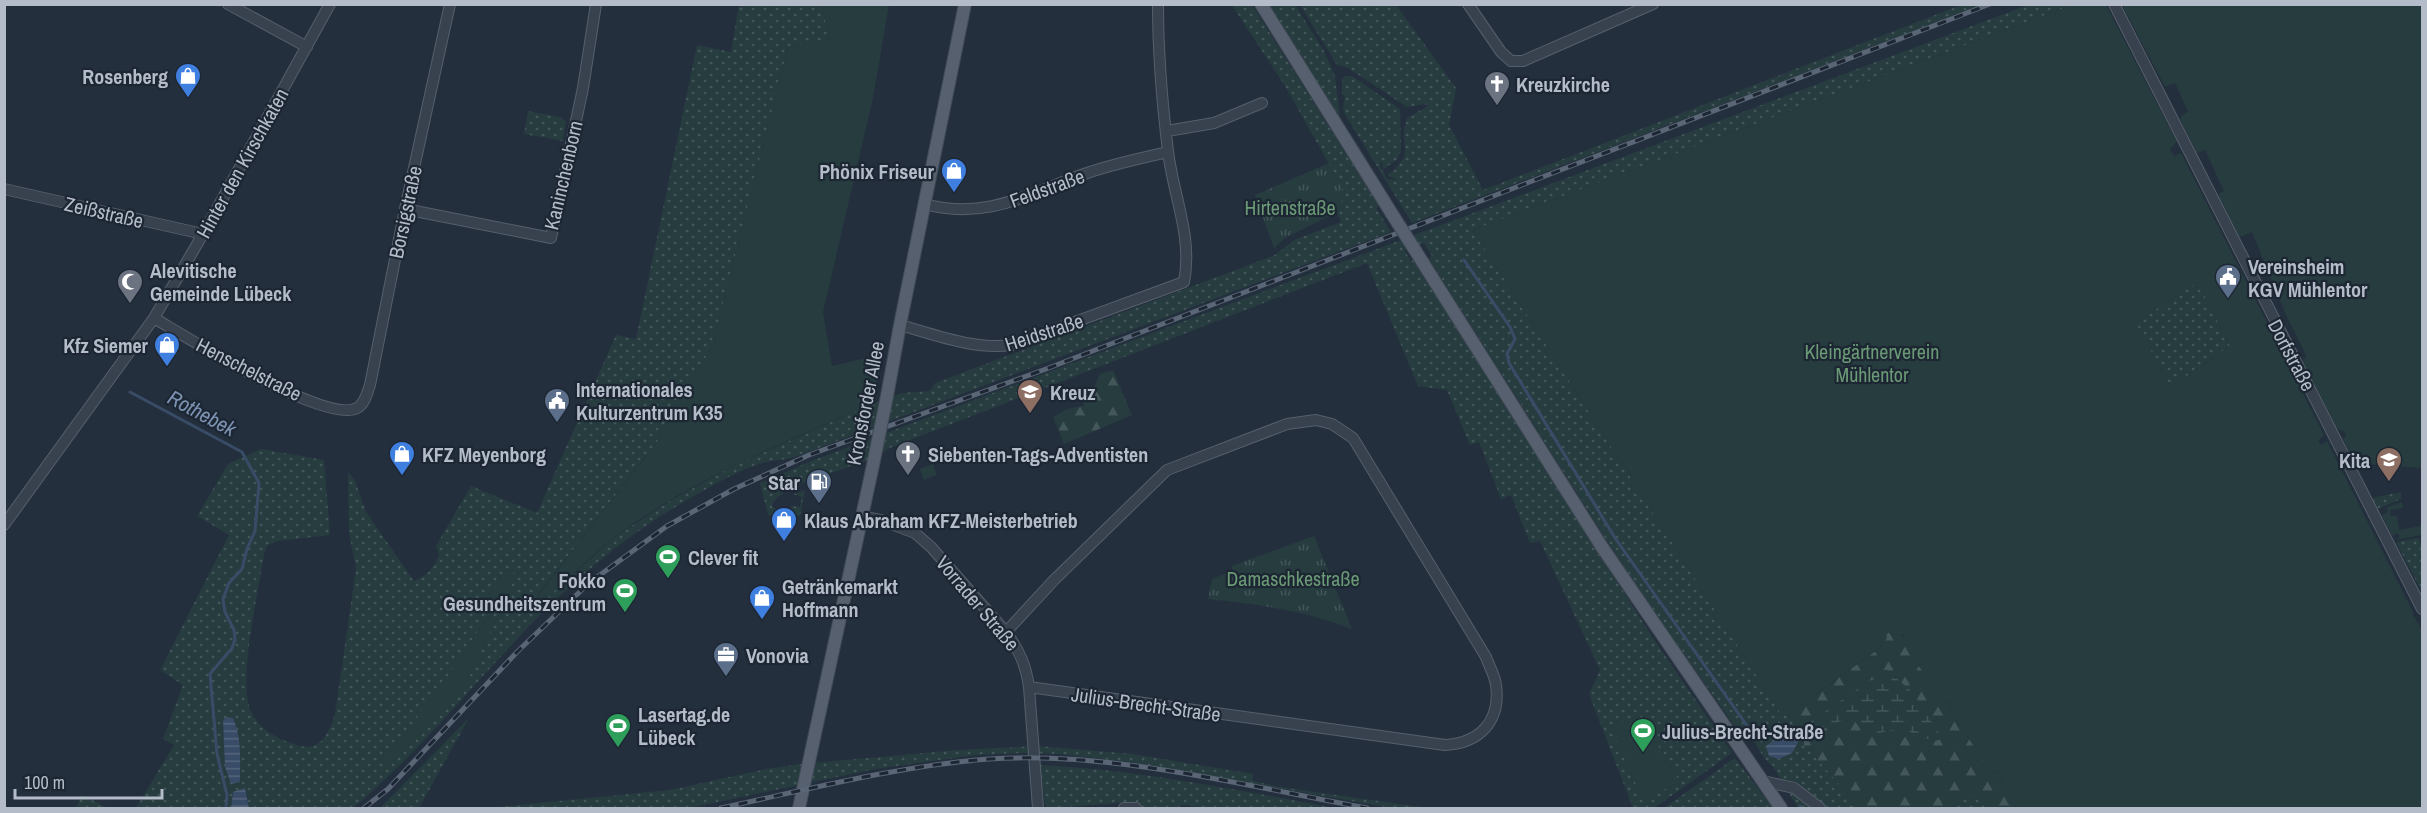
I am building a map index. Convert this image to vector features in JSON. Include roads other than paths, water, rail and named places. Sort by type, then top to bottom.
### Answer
[{"type":"main road","name":"Kronsforder Allee","points":[[799,808],[873,465],[965,4]]},
{"type":"main road","points":[[1261,4],[1602,547],[1781,808]]},
{"type":"street","points":[[228,4],[307,47]]},
{"type":"street","name":"Hinter den Kirschkaten","points":[[4,525],[154,318],[330,4]]},
{"type":"street","name":"Borsigstraße","points":[[350,410],[358,408],[364,402],[370,385],[405,209],[450,4]]},
{"type":"street","name":"Kaninchenborn","points":[[405,209],[552,238],[583,88],[596,4]]},
{"type":"street","points":[[1158,4],[1159,75],[1168,152]]},
{"type":"street","points":[[1468,4],[1501,52],[1511,61],[1523,61],[1648,6]]},
{"type":"street","name":"Dorfstraße","points":[[2114,4],[2422,609]]},
{"type":"street","points":[[1167,131],[1214,123],[1262,103]]},
{"type":"street","name":"Feldstraße","points":[[924,204],[946,210],[972,210],[1011,203],[1089,172],[1168,152]]},
{"type":"street","name":"Heidstraße","points":[[900,325],[956,341],[984,346],[1012,345],[1184,282],[1187,268],[1185,233],[1168,152]]},
{"type":"street","name":"Zeißstraße","points":[[4,189],[203,234]]},
{"type":"street","name":"Henschelstraße","points":[[154,318],[245,371],[280,388],[312,401],[350,410]]},
{"type":"street","name":"Julius-Brecht-Straße","points":[[1006,632],[1054,580],[1167,470],[1262,432],[1287,424],[1316,420],[1332,424],[1353,438],[1486,657],[1496,684],[1496,707],[1490,723],[1476,737],[1461,744],[1445,745],[1029,687]]},
{"type":"street","name":"Vorrader Straße","points":[[862,516],[881,520],[915,533],[931,547],[1006,632],[1022,658],[1029,687],[1038,808]]},
{"type":"street","points":[[1763,781],[1794,788],[1820,808]]},
{"type":"street","points":[[1124,808],[1136,808]]},
{"type":"water","points":[[226,717],[233,718],[240,749],[240,782],[231,784],[225,767],[223,721]]},
{"type":"water","points":[[1794,728],[1799,730],[1801,737],[1792,753],[1779,759],[1769,756],[1766,746]]},
{"type":"water","points":[[245,788],[249,808],[231,808],[233,792]]},
{"type":"waterway","points":[[1464,260],[1510,327],[1515,339],[1507,354],[1509,363],[1615,538],[1750,730]]},
{"type":"waterway","name":"Rothebek","points":[[130,392],[242,452],[259,483],[255,531],[242,569],[229,583],[223,599],[225,612],[234,630],[235,640],[232,648],[210,674],[217,754],[227,795],[226,808]]},
{"type":"railway","points":[[364,808],[388,789],[518,651],[589,583],[667,526],[734,489],[809,455],[1046,369],[1990,4]]},
{"type":"railway","points":[[721,808],[921,767],[989,759],[1036,758],[1083,760],[1179,772],[1367,808]]},
{"type":"place","name":"Rosenberg","points":[[188,99]]},
{"type":"place","name":"Kreuzkirche","points":[[1497,107]]},
{"type":"place","name":"Phönix Friseur","points":[[954,194]]},
{"type":"place","name":"Vereinsheim KGV Mühlentor","points":[[2228,300]]},
{"type":"place","name":"Alevitische Gemeinde Lübeck","points":[[130,305]]},
{"type":"place","name":"Kfz Siemer","points":[[167,368]]},
{"type":"place","name":"Kreuz","points":[[1030,415]]},
{"type":"place","name":"Internationales Kulturzentrum K35","points":[[557,424]]},
{"type":"place","name":"KFZ Meyenborg","points":[[402,477]]},
{"type":"place","name":"Siebenten-Tags-Adventisten","points":[[908,477]]},
{"type":"place","name":"Kita","points":[[2389,483]]},
{"type":"place","name":"Star","points":[[819,505]]},
{"type":"place","name":"Klaus Abraham KFZ-Meisterbetrieb","points":[[784,543]]},
{"type":"place","name":"Clever fit","points":[[668,580]]},
{"type":"place","name":"Fokko Gesundheitszentrum","points":[[625,614]]},
{"type":"place","name":"Getränkemarkt Hoffmann","points":[[762,621]]},
{"type":"place","name":"Vonovia","points":[[726,678]]},
{"type":"place","name":"Lasertag.de Lübeck","points":[[618,749]]},
{"type":"place","name":"Julius-Brecht-Straße","points":[[1643,754]]},
{"type":"park label","name":"Hirtenstraße","points":[[1290,207]]},
{"type":"park label","name":"Kleingärtnerverein Mühlentor","points":[[1872,362]]},
{"type":"park label","name":"Damaschkestraße","points":[[1293,578]]}]
